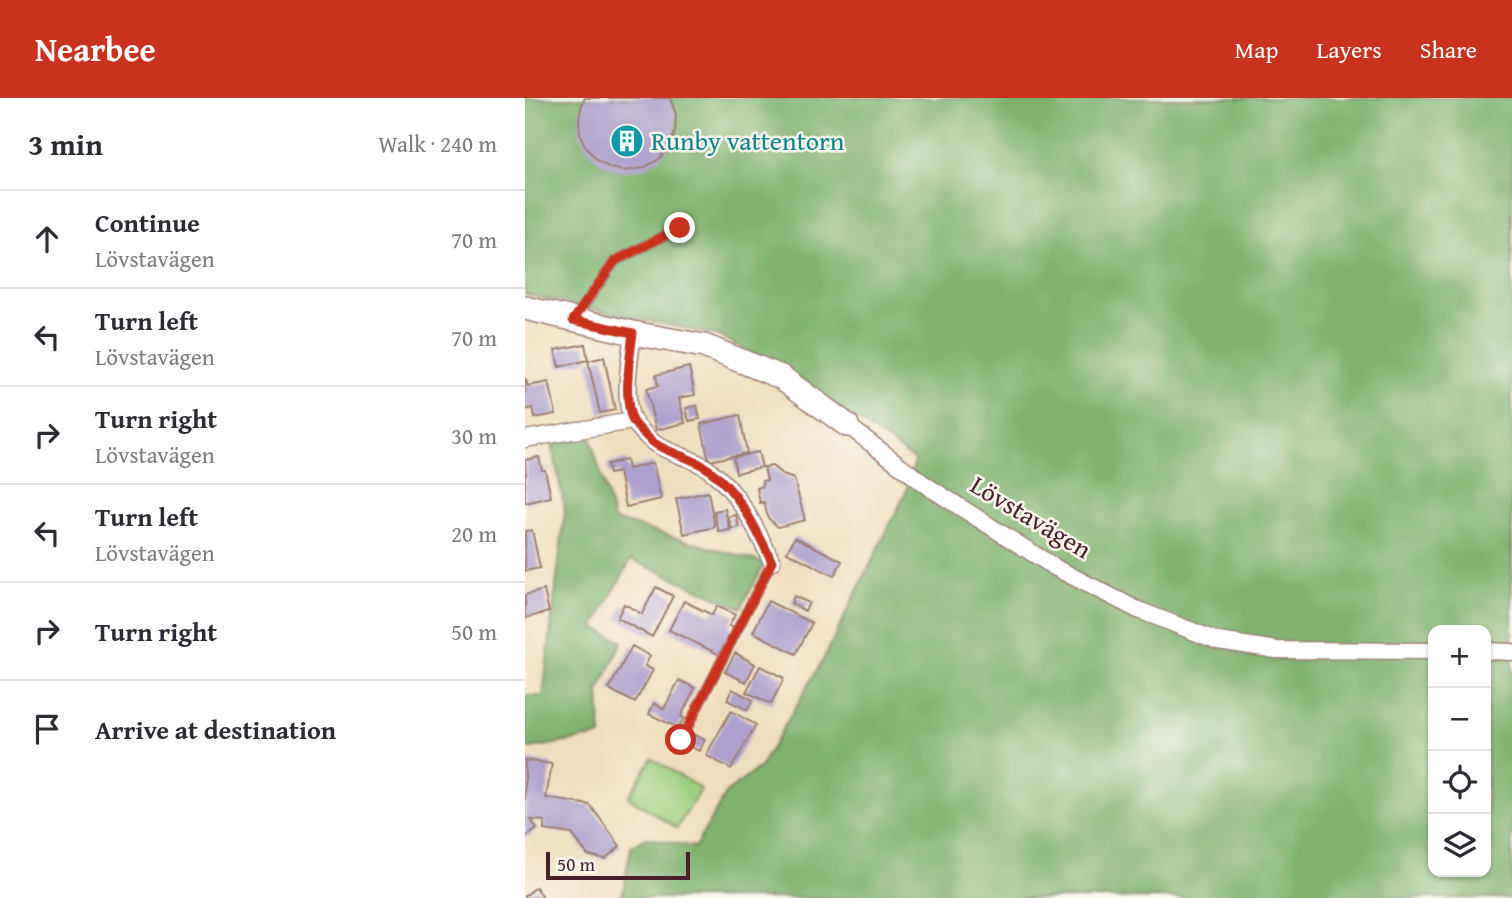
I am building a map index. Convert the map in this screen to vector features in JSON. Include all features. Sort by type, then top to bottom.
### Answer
[{"type":"street","name":"Lövstavägen","points":[[525,308],[704,346],[781,377],[927,486],[1056,568],[1136,609],[1218,641],[1276,650],[1428,651]]},
{"type":"street","points":[[633,333],[628,395],[632,421],[654,442],[708,468],[734,493],[772,562]]},
{"type":"street","points":[[525,439],[632,421]]},
{"type":"street","points":[[1491,652],[1512,652]]},
{"type":"lane","points":[[573,320],[615,261],[680,228]]},
{"type":"lane","points":[[681,740],[772,562]]},
{"type":"green space","points":[[525,98],[1512,98],[1512,898],[622,898],[631,847],[646,838],[695,847],[727,792],[761,766],[823,660],[907,490],[915,460],[790,373],[719,336],[525,294]]},
{"type":"green space","points":[[590,437],[614,520],[765,563],[741,608],[631,559],[594,627],[622,642],[599,691],[601,736],[525,749],[525,696],[543,696],[565,510],[552,444]]},
{"type":"green space","points":[[652,758],[701,789],[677,828],[628,797]]},
{"type":"building","name":"Runby vattentorn","points":[[585,98],[670,98],[676,115],[675,132],[669,147],[658,160],[643,168],[626,171],[610,168],[597,160],[586,148],[580,134],[579,119]]},
{"type":"building","points":[[585,344],[588,360],[559,367],[555,350]]},
{"type":"building","points":[[604,357],[615,410],[600,413],[588,361]]},
{"type":"building","points":[[689,367],[695,395],[679,398],[685,423],[656,430],[646,389],[658,386],[656,375]]},
{"type":"building","points":[[525,378],[528,386],[549,382],[556,414],[535,418],[533,408],[525,410]]},
{"type":"building","points":[[697,406],[700,419],[689,421],[686,408]]},
{"type":"building","points":[[740,415],[747,453],[709,461],[701,424]]},
{"type":"building","points":[[758,452],[762,467],[736,473],[733,457]]},
{"type":"building","points":[[539,457],[551,497],[525,503],[525,460]]},
{"type":"building","points":[[626,460],[628,469],[653,463],[661,499],[626,507],[619,472],[609,474],[607,464]]},
{"type":"building","points":[[772,466],[783,475],[794,479],[805,520],[778,527],[768,518],[764,502],[760,503],[757,488],[763,486],[762,481],[767,480],[764,467]]},
{"type":"building","points":[[708,492],[715,527],[684,534],[676,499]]},
{"type":"building","points":[[725,509],[730,530],[719,532],[714,511]]},
{"type":"building","points":[[736,515],[739,527],[732,529],[728,517]]},
{"type":"building","points":[[532,530],[540,568],[525,571],[525,531]]},
{"type":"building","points":[[795,537],[842,561],[834,576],[787,552]]},
{"type":"building","points":[[656,587],[673,596],[652,637],[617,618],[624,604],[642,614]]},
{"type":"building","points":[[544,590],[549,612],[525,618],[525,595]]},
{"type":"building","points":[[794,596],[809,603],[805,611],[791,603]]},
{"type":"building","points":[[684,601],[712,615],[717,606],[735,615],[729,626],[734,628],[720,655],[669,630]]},
{"type":"building","points":[[768,601],[812,623],[796,654],[753,632]]},
{"type":"building","points":[[632,646],[650,656],[645,666],[653,670],[635,703],[609,689]]},
{"type":"building","points":[[735,653],[755,664],[746,682],[725,672]]},
{"type":"building","points":[[760,666],[784,678],[771,704],[746,692]]},
{"type":"building","points":[[679,680],[695,688],[678,728],[649,714],[654,703],[664,709]]},
{"type":"building","points":[[732,689],[753,700],[747,710],[727,700]]},
{"type":"building","points":[[731,711],[756,725],[731,769],[706,755]]},
{"type":"building","points":[[692,734],[705,740],[699,751],[687,745]]},
{"type":"building","points":[[525,760],[552,764],[546,798],[590,805],[620,846],[605,859],[588,855],[572,834],[544,830],[544,821],[531,820],[537,829],[525,838]]},
{"type":"building","points":[[536,887],[543,898],[525,898],[525,896]]},
{"type":"place","name":"Runby vattentorn","points":[[627,141]]},
{"type":"route","points":[[680,228],[615,261],[573,320],[633,333],[628,395],[632,421],[654,442],[708,468],[734,493],[772,562],[681,740]]}]
